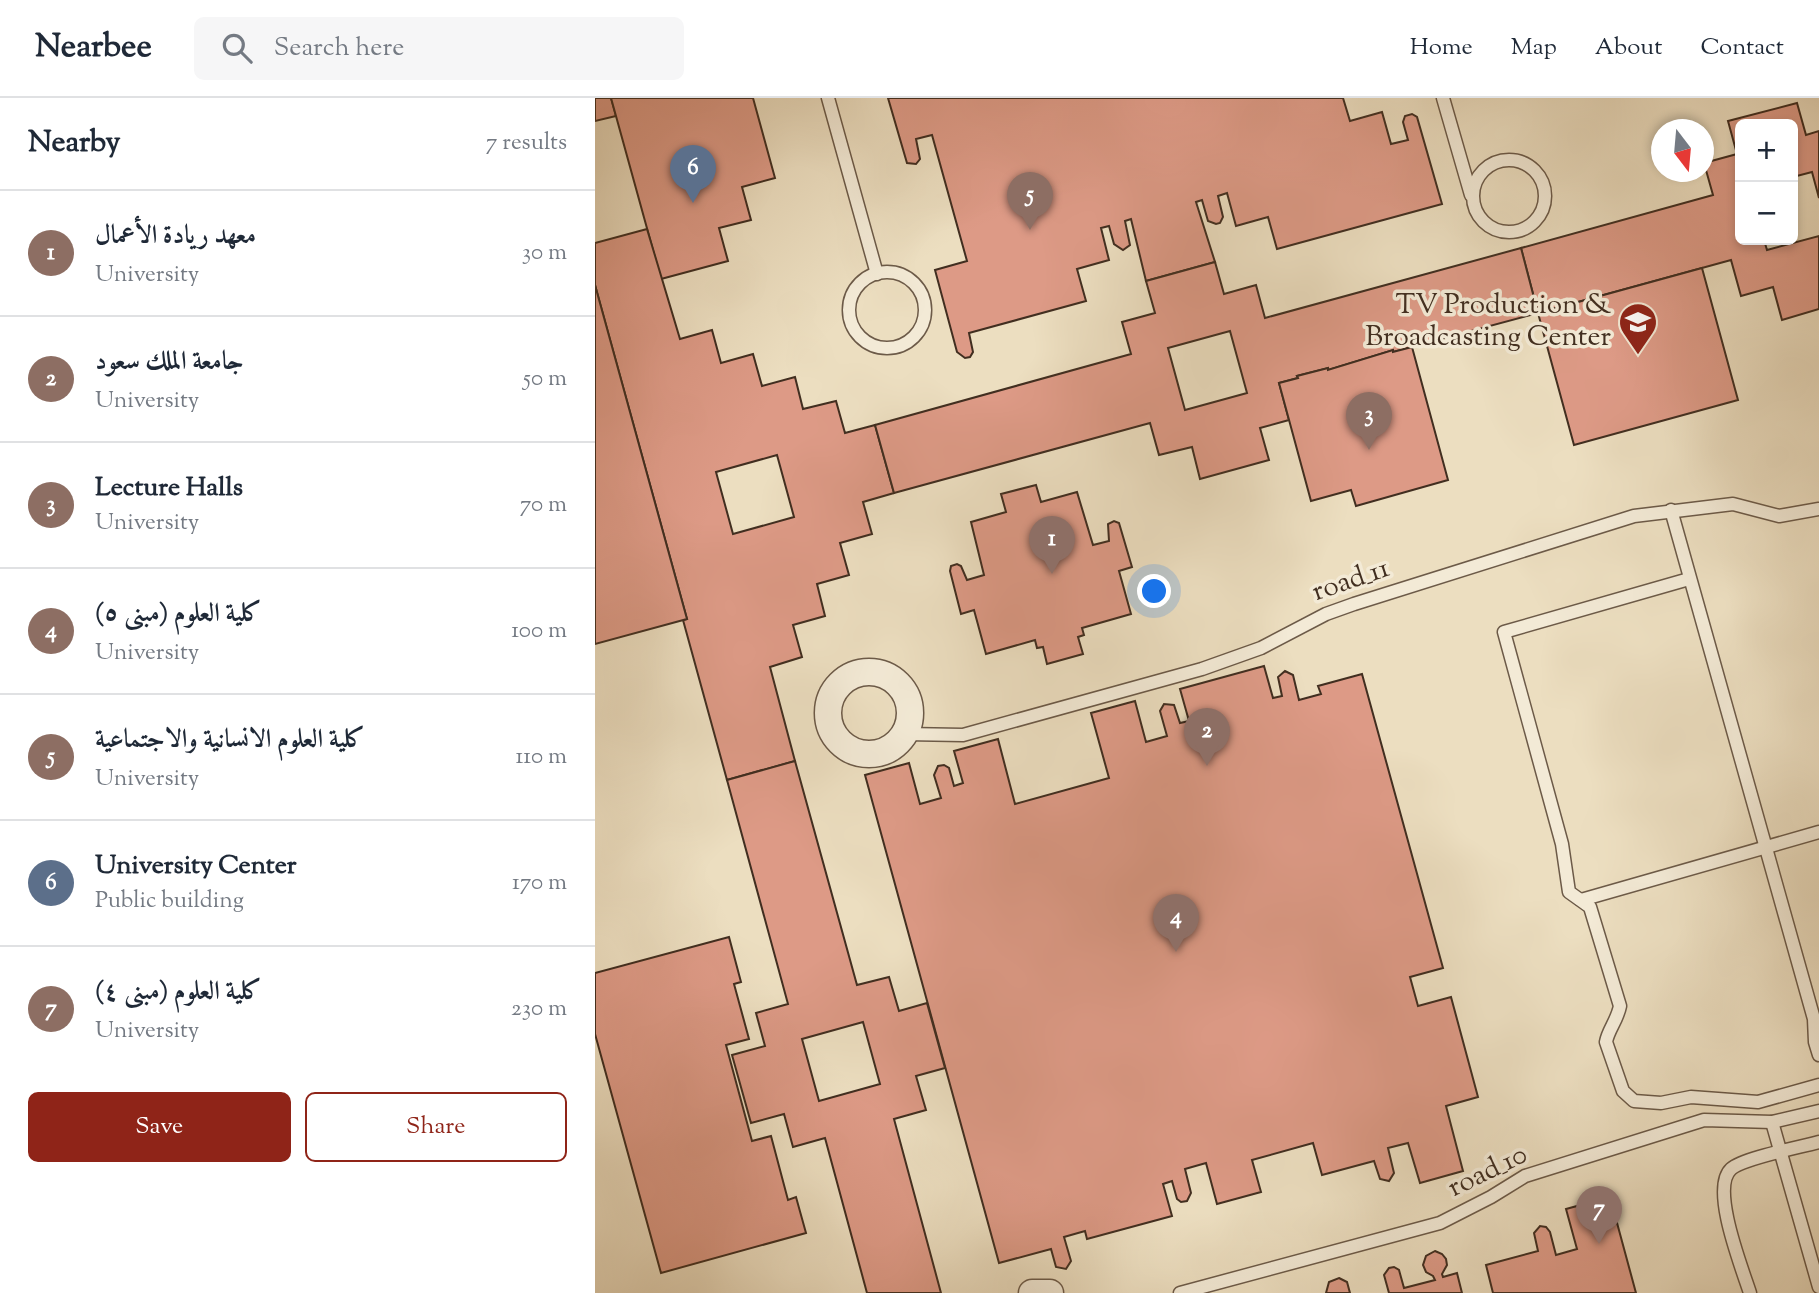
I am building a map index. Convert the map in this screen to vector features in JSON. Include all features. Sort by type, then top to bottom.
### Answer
[{"type":"street","points":[[1032,1293],[1050,1293]]},
{"type":"lane","points":[[828,98],[877,274]]},
{"type":"lane","points":[[1443,98],[1473,201],[1484,222],[1506,232],[1518,230],[1538,217],[1545,195],[1537,173],[1518,161],[1506,160],[1485,169],[1477,178],[1473,201]]},
{"type":"lane","points":[[896,273],[907,277],[922,295],[925,306],[920,329],[902,345],[889,348],[864,341],[855,331],[850,319],[849,306],[853,293],[861,282],[877,274],[896,273]]},
{"type":"lane","name":"road_11","points":[[905,734],[963,735],[1202,669],[1261,648],[1326,614],[1353,604],[1634,516],[1733,505],[1779,516],[1792,516],[1819,509]]},
{"type":"lane","points":[[1671,510],[1814,1019],[1815,1042],[1819,1055]]},
{"type":"lane","points":[[1689,579],[1504,632],[1562,844],[1569,892],[1590,907],[1620,1006],[1618,1017],[1607,1034],[1606,1042],[1623,1091],[1634,1101],[1661,1103],[1691,1097],[1758,1102],[1819,1085]]},
{"type":"lane","points":[[1581,901],[1819,832]]},
{"type":"lane","name":"road_10","points":[[1180,1293],[1440,1223],[1525,1176],[1704,1120],[1772,1122],[1819,1111]]},
{"type":"lane","points":[[1772,1122],[1819,1287]]},
{"type":"lane","points":[[1750,1293],[1724,1203],[1725,1180],[1731,1169],[1748,1161],[1819,1142]]},
{"type":"building","points":[[595,98],[611,98],[616,116],[595,121]]},
{"type":"building","points":[[611,98],[753,98],[775,178],[742,187],[751,220],[719,228],[728,261],[661,279]]},
{"type":"building","points":[[888,98],[1343,98],[1350,121],[1382,112],[1391,144],[1408,140],[1403,122],[1405,116],[1412,114],[1417,117],[1442,204],[1277,249],[1268,217],[1236,226],[1227,193],[1218,196],[1223,217],[1220,223],[1208,221],[1202,200],[1196,202],[1215,262],[1146,281],[1131,219],[1125,221],[1130,245],[1123,250],[1114,244],[1109,226],[1101,228],[1109,260],[1077,269],[1086,301],[969,333],[973,352],[970,357],[965,358],[957,352],[935,270],[967,261],[932,135],[916,139],[920,159],[916,164],[907,163]]},
{"type":"building","points":[[1797,103],[1806,135],[1819,131],[1819,198],[1812,172],[1798,176],[1798,119],[1736,119]]},
{"type":"building","points":[[1735,119],[1735,147],[1728,121]]},
{"type":"building","points":[[1735,155],[1735,245],[1766,245],[1767,250],[1798,245],[1798,242],[1819,236],[1819,309],[1782,320],[1773,287],[1741,296],[1731,260],[1538,313],[1521,248],[1713,195],[1709,182],[1714,182],[1714,160]]},
{"type":"building","points":[[647,229],[680,339],[712,330],[721,363],[753,354],[762,386],[795,377],[803,409],[836,401],[845,433],[875,425],[894,493],[863,502],[872,534],[840,543],[849,575],[817,584],[825,616],[793,625],[802,657],[770,667],[795,761],[727,780],[683,620],[687,619],[595,285],[595,243]],"holes":[[[777,455],[794,517],[733,534],[716,472]]]},
{"type":"building","points":[[1521,248],[1538,313],[1393,350],[1279,383],[1289,420],[1260,428],[1269,460],[1200,479],[1192,447],[1159,455],[1150,423],[894,493],[875,425],[1131,354],[1122,322],[1155,313],[1146,281],[1215,262],[1224,294],[1256,285],[1265,318]],"holes":[[[1230,331],[1247,393],[1185,410],[1168,348]]]},
{"type":"building","name":"TV Production & Broadcasting Center","points":[[1702,268],[1738,400],[1574,445],[1538,313]]},
{"type":"building","points":[[595,285],[687,619],[595,644]]},
{"type":"building","points":[[1412,347],[1448,480],[1356,506],[1351,490],[1311,501],[1279,383]]},
{"type":"building","points":[[1036,485],[1041,502],[1077,492],[1093,545],[1109,541],[1108,524],[1114,521],[1119,523],[1132,567],[1119,571],[1131,614],[1082,628],[1084,635],[1078,637],[1083,654],[1047,664],[1043,647],[1037,648],[1035,640],[986,654],[974,610],[961,614],[950,571],[951,566],[957,564],[961,566],[967,580],[984,575],[971,522],[1006,512],[1001,494]]},
{"type":"building","points":[[1264,666],[1273,698],[1282,696],[1278,677],[1285,671],[1293,675],[1299,700],[1321,694],[1318,686],[1362,674],[1443,968],[1410,977],[1418,1006],[1451,997],[1478,1097],[1446,1106],[1463,1171],[1420,1183],[1408,1143],[1388,1148],[1394,1173],[1389,1181],[1380,1179],[1374,1161],[1322,1175],[1313,1143],[1252,1160],[1261,1192],[1217,1204],[1206,1163],[1185,1169],[1191,1193],[1187,1201],[1181,1202],[1177,1199],[1172,1181],[1163,1184],[1172,1216],[1087,1239],[1085,1231],[1064,1237],[1071,1261],[1066,1269],[1056,1267],[1051,1249],[999,1263],[865,775],[909,763],[920,804],[941,798],[934,775],[938,766],[949,768],[954,786],[963,783],[954,751],[998,739],[1015,804],[1109,778],[1091,713],[1135,701],[1146,742],[1167,736],[1160,711],[1164,704],[1174,705],[1180,723],[1189,721],[1180,689]]},
{"type":"building","points":[[795,761],[857,985],[889,977],[899,1011],[927,1003],[945,1068],[916,1076],[926,1110],[894,1119],[941,1293],[867,1293],[825,1138],[793,1147],[784,1114],[751,1123],[732,1055],[765,1046],[756,1013],[788,1004],[727,780]],"holes":[[[863,1022],[880,1084],[819,1101],[802,1039]]]},
{"type":"building","points":[[729,937],[741,982],[734,984],[749,1039],[726,1045],[752,1141],[771,1136],[788,1200],[796,1197],[806,1233],[661,1273],[595,1034],[595,973]]},
{"type":"building","points":[[1610,1197],[1636,1293],[1493,1293],[1486,1265],[1538,1251],[1534,1233],[1540,1226],[1546,1227],[1550,1232],[1556,1255],[1577,1249],[1566,1209]]},
{"type":"building","points":[[1435,1251],[1446,1259],[1443,1277],[1457,1273],[1462,1293],[1389,1293],[1384,1275],[1389,1268],[1399,1270],[1404,1288],[1435,1280],[1423,1265],[1426,1256]]},
{"type":"building","points":[[1339,1278],[1347,1282],[1350,1293],[1326,1293],[1329,1282]]},
{"type":"place","name":"University Center","points":[[693,203]]},
{"type":"place","name":"كلية العلوم الانسانية والاجتماعية","points":[[1030,230]]},
{"type":"place","name":"TV Production & Broadcasting Center","points":[[1638,356]]},
{"type":"place","name":"Lecture Halls","points":[[1369,450]]},
{"type":"place","name":"معهد ريادة الأعمال","points":[[1052,574]]},
{"type":"place","name":"جامعة الملك سعود","points":[[1207,766]]},
{"type":"place","name":"كلية العلوم (مبنى ٥)","points":[[1176,952]]},
{"type":"place","name":"كلية العلوم (مبنى ٤)","points":[[1599,1244]]}]
